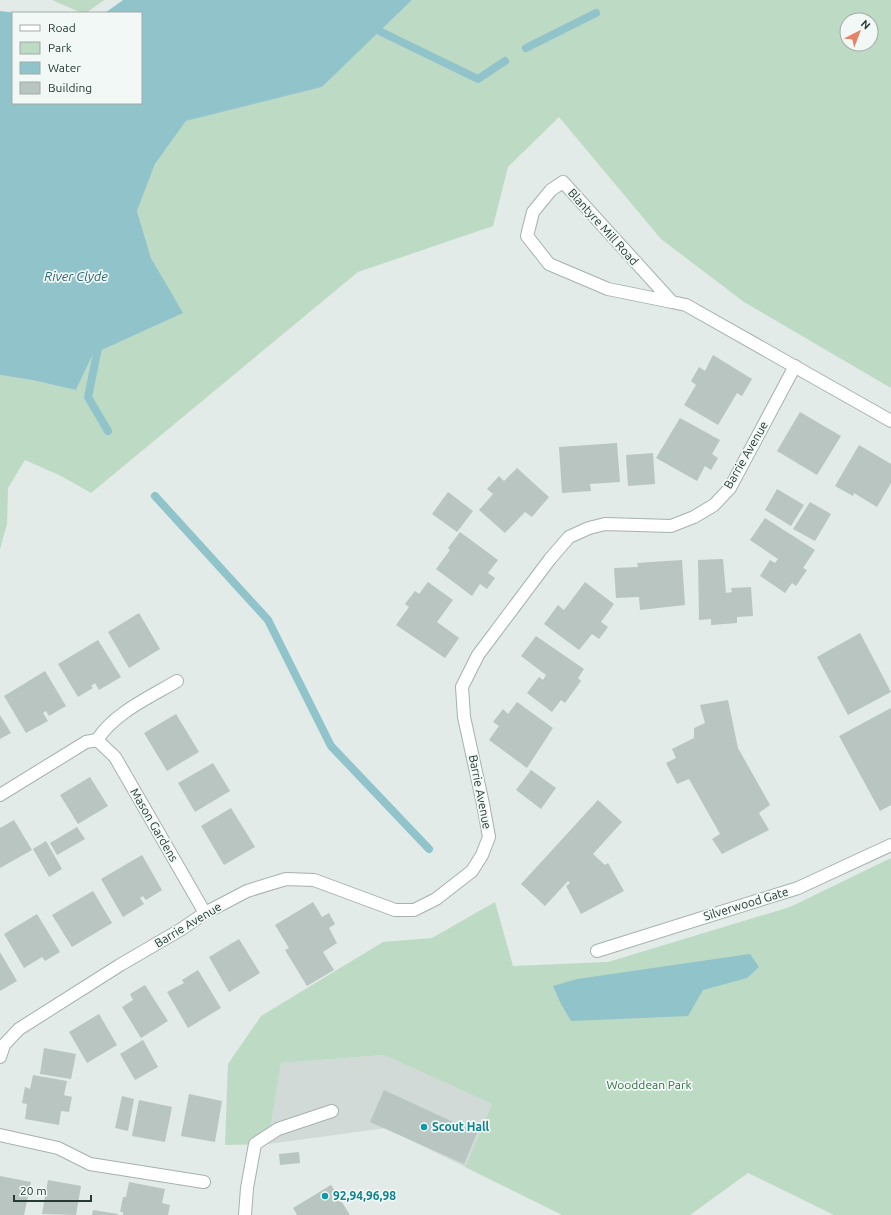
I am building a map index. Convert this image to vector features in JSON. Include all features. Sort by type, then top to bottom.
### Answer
[{"type":"street","name":"Blantyre Mill Road","points":[[672,302],[563,182],[551,190],[533,212],[527,236],[549,264],[608,289],[672,302],[686,304],[891,421]]},
{"type":"street","name":"Barrie Avenue","points":[[0,1057],[4,1045],[19,1029],[205,913],[247,891],[286,879],[314,880],[395,910],[414,910],[436,899],[472,871],[482,855],[489,836],[464,717],[462,687],[478,655],[550,559],[569,537],[588,528],[605,524],[671,526],[694,517],[714,505],[730,488],[796,366]]},
{"type":"street","points":[[0,795],[86,742],[97,740],[102,732],[132,707],[177,681]]},
{"type":"street","name":"Mason Gardens","points":[[97,740],[115,757],[205,913]]},
{"type":"street","name":"Silverwood Gate","points":[[597,950],[798,888],[891,845]]},
{"type":"street","points":[[245,1215],[255,1144],[278,1129],[332,1111]]},
{"type":"street","points":[[0,1135],[58,1148],[90,1164],[204,1182]]},
{"type":"shaded area","points":[[384,1055],[492,1104],[465,1167],[386,1128],[268,1144],[281,1063]]},
{"type":"green space","points":[[52,0],[104,0],[87,12],[80,12]]},
{"type":"green space","points":[[412,0],[891,0],[891,388],[744,302],[661,239],[559,117],[508,167],[493,226],[358,272],[91,493],[61,476],[25,460],[8,488],[7,524],[0,549],[0,375],[32,380],[76,390],[93,354],[182,313],[151,258],[137,211],[155,164],[186,121],[322,87]]},
{"type":"green space","name":"Wooddean Park","points":[[891,858],[891,1215],[834,1215],[748,1173],[690,1215],[562,1215],[465,1167],[492,1104],[384,1055],[281,1063],[268,1144],[225,1145],[228,1064],[261,1016],[383,942],[432,938],[495,902],[513,966],[608,962],[790,907]]},
{"type":"water","name":"River Clyde","points":[[123,0],[412,0],[322,87],[186,121],[155,164],[137,211],[151,258],[183,313],[93,354],[76,390],[32,380],[0,375],[0,11],[12,12],[12,104],[142,104],[142,12],[106,12]]},
{"type":"water","points":[[750,954],[759,967],[747,978],[703,990],[688,1016],[571,1021],[553,986],[577,979]]},
{"type":"building","points":[[713,355],[752,379],[742,396],[737,393],[718,425],[684,405],[696,385],[691,381],[699,367],[705,371]]},
{"type":"building","points":[[800,412],[841,436],[817,475],[777,451]]},
{"type":"building","points":[[680,418],[720,440],[712,454],[718,458],[711,470],[705,466],[697,481],[656,458]]},
{"type":"building","points":[[617,443],[620,482],[590,484],[591,491],[562,493],[559,447]]},
{"type":"building","points":[[859,445],[891,464],[891,483],[877,507],[854,493],[853,496],[835,486]]},
{"type":"building","points":[[653,453],[655,484],[628,486],[626,455]]},
{"type":"building","points":[[517,468],[549,497],[532,517],[525,512],[505,533],[479,510],[493,494],[487,489],[499,476],[504,481]]},
{"type":"building","points":[[777,489],[804,505],[791,526],[765,510]]},
{"type":"building","points":[[448,492],[473,511],[457,532],[432,514]]},
{"type":"building","points":[[810,502],[831,514],[815,541],[793,529]]},
{"type":"building","points":[[765,518],[815,550],[803,568],[807,570],[796,586],[792,583],[785,593],[760,576],[770,560],[775,563],[778,559],[750,540]]},
{"type":"building","points":[[460,532],[498,560],[488,573],[495,578],[487,589],[480,584],[472,596],[436,569],[450,550],[448,548]]},
{"type":"building","points":[[723,559],[726,593],[732,592],[731,588],[751,587],[753,616],[737,617],[737,623],[711,625],[711,619],[699,620],[698,560]]},
{"type":"building","points":[[682,560],[685,605],[640,610],[639,597],[616,598],[614,568],[638,567],[637,563]]},
{"type":"building","points":[[428,582],[453,600],[437,622],[459,638],[445,658],[396,625],[409,607],[405,604],[415,591],[419,594]]},
{"type":"building","points":[[585,582],[614,604],[601,622],[608,627],[599,639],[592,634],[579,650],[544,624],[558,605],[564,610]]},
{"type":"building","points":[[139,613],[160,649],[129,668],[108,632]]},
{"type":"building","points":[[860,633],[891,692],[848,715],[817,657]]},
{"type":"building","points":[[536,636],[584,669],[578,678],[581,681],[565,703],[561,700],[552,712],[527,693],[539,677],[543,680],[546,675],[521,656]]},
{"type":"building","points":[[98,640],[121,677],[99,690],[95,683],[91,686],[93,688],[78,697],[58,664]]},
{"type":"building","points":[[45,671],[66,706],[49,716],[46,711],[43,713],[48,721],[26,733],[4,696]]},
{"type":"building","points":[[728,700],[738,748],[770,805],[759,813],[769,830],[722,854],[712,839],[720,834],[689,779],[677,784],[666,763],[676,758],[672,749],[694,738],[694,728],[705,723],[700,705]]},
{"type":"building","points":[[517,702],[553,728],[527,768],[489,740],[499,726],[493,722],[503,709],[508,714]]},
{"type":"building","points":[[891,708],[891,805],[880,811],[839,736]]},
{"type":"building","points":[[176,714],[199,752],[167,771],[144,733]]},
{"type":"building","points":[[0,715],[11,733],[0,739]]},
{"type":"building","points":[[213,763],[230,791],[195,812],[178,783]]},
{"type":"building","points":[[531,770],[556,788],[541,809],[516,790]]},
{"type":"building","points":[[90,777],[108,806],[78,824],[60,795]]},
{"type":"building","points":[[598,800],[622,822],[593,854],[605,865],[608,863],[624,891],[581,914],[566,886],[570,883],[568,881],[545,906],[521,884]]},
{"type":"building","points":[[231,808],[255,847],[224,865],[201,826]]},
{"type":"building","points":[[14,820],[32,850],[0,868],[0,828]]},
{"type":"building","points":[[77,827],[85,839],[57,855],[50,843]]},
{"type":"building","points":[[46,841],[62,869],[49,877],[33,849]]},
{"type":"building","points":[[142,855],[162,890],[146,900],[143,896],[140,898],[144,904],[123,917],[101,879]]},
{"type":"building","points":[[93,891],[112,923],[72,947],[52,915]]},
{"type":"building","points":[[313,902],[322,917],[329,913],[335,924],[329,928],[337,943],[323,952],[334,970],[307,986],[285,950],[289,948],[275,925]]},
{"type":"building","points":[[37,914],[60,952],[45,961],[42,957],[24,968],[4,934]]},
{"type":"building","points":[[239,939],[260,973],[229,992],[209,957]]},
{"type":"building","points":[[0,952],[17,981],[0,991]]},
{"type":"building","points":[[198,970],[221,1008],[188,1028],[167,992],[184,983],[182,980]]},
{"type":"building","points":[[145,985],[168,1021],[141,1038],[122,1007],[133,1000],[130,994]]},
{"type":"building","points":[[99,1014],[117,1045],[87,1063],[69,1032]]},
{"type":"building","points":[[143,1040],[158,1067],[135,1080],[120,1054]]},
{"type":"building","points":[[44,1048],[76,1054],[71,1079],[40,1074]]},
{"type":"building","points":[[33,1075],[67,1081],[64,1095],[72,1097],[69,1112],[61,1111],[59,1125],[25,1119],[27,1104],[22,1103],[25,1087],[30,1089]]},
{"type":"building","name":"Scout Hall","points":[[384,1090],[477,1133],[464,1164],[370,1122]]},
{"type":"building","points":[[189,1094],[222,1101],[215,1142],[181,1136]]},
{"type":"building","points":[[122,1096],[134,1099],[128,1131],[115,1128]]},
{"type":"building","points":[[139,1100],[172,1107],[165,1142],[132,1136]]},
{"type":"building","points":[[299,1152],[300,1163],[280,1165],[279,1154]]},
{"type":"building","points":[[0,1176],[31,1182],[24,1215],[0,1215]]},
{"type":"building","points":[[48,1180],[81,1186],[76,1215],[42,1214]]},
{"type":"building","points":[[129,1182],[165,1189],[162,1203],[170,1205],[168,1215],[123,1215],[123,1212],[120,1212],[123,1197],[126,1197]]},
{"type":"building","name":"92,94,96,98","points":[[331,1185],[350,1215],[297,1215],[293,1208]]},
{"type":"building","points":[[93,1210],[118,1214],[118,1215],[92,1215]]},
{"type":"waterway","points":[[526,48],[596,13]]},
{"type":"waterway","points":[[371,27],[478,79],[505,61]]},
{"type":"waterway","points":[[96,343],[98,348],[88,397],[108,431]]},
{"type":"waterway","points":[[155,496],[268,620],[331,746],[429,849]]},
{"type":"place","name":"Scout Hall","points":[[424,1127]]},
{"type":"place","name":"92,94,96,98","points":[[325,1196]]}]
